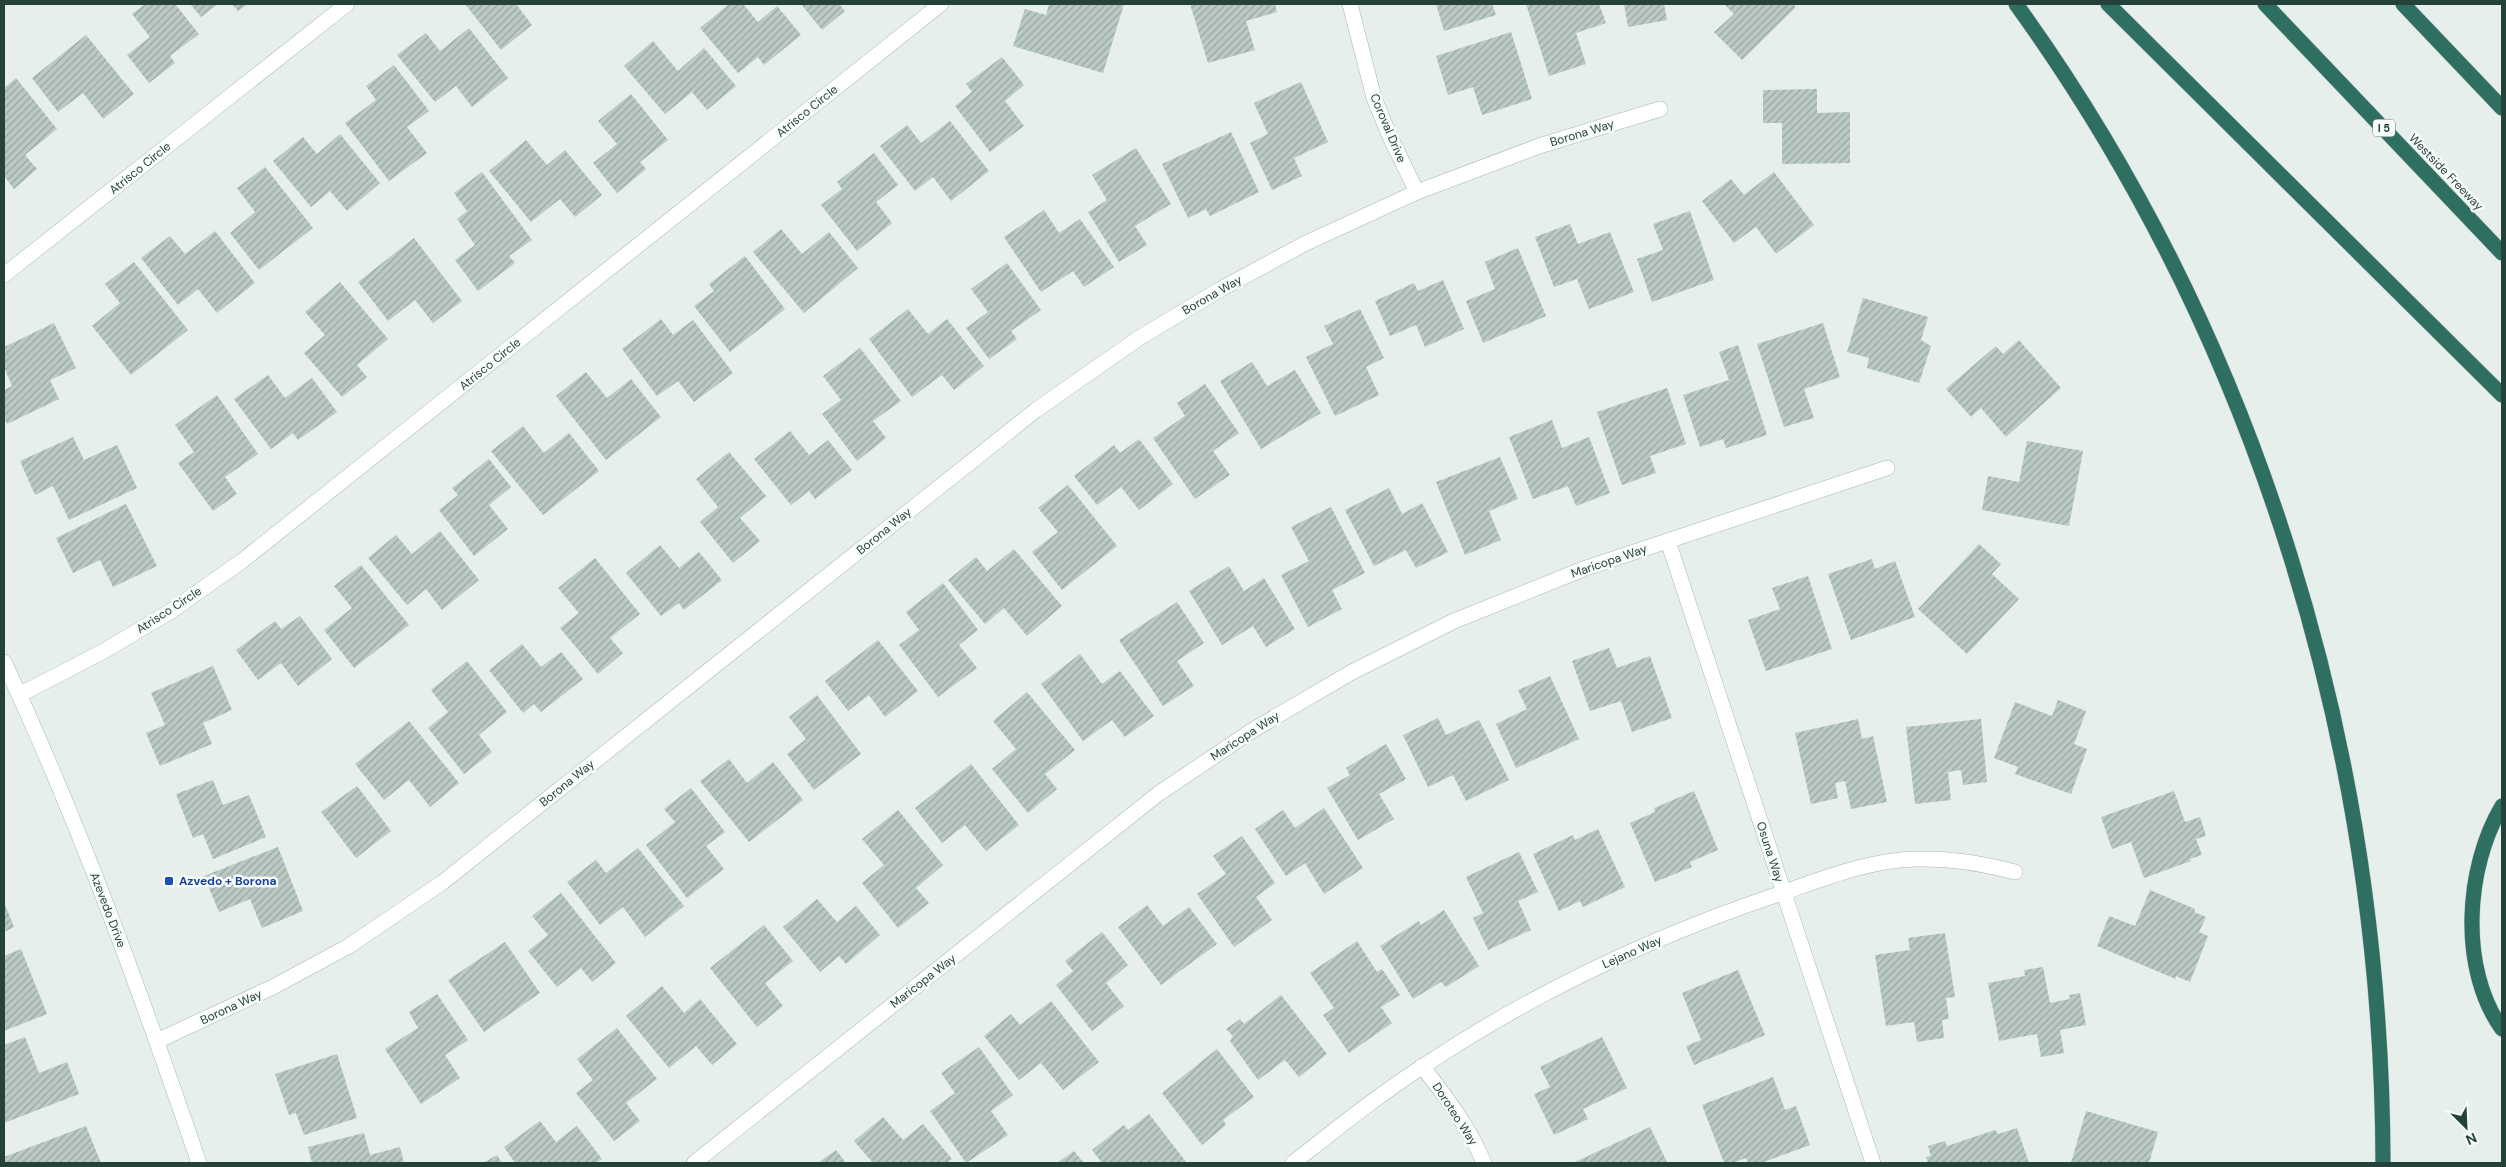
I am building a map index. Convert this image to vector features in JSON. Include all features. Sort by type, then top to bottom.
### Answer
[{"type":"highway","points":[[2016,4],[2049,49],[2125,173],[2192,303],[2243,421],[2279,519],[2319,654],[2343,756],[2362,865],[2377,998],[2383,1163]]},
{"type":"highway","points":[[2108,4],[2502,395]]},
{"type":"highway","name":"Westside Freeway","points":[[2265,4],[2502,253]]},
{"type":"highway","points":[[2403,4],[2502,108]]},
{"type":"highway","points":[[2502,806],[2494,820],[2480,860],[2472,910],[2474,954],[2478,973],[2497,1022],[2502,1030]]},
{"type":"street","name":"Atrisco Circle","points":[[4,275],[347,4]]},
{"type":"street","name":"Atrisco Circle","points":[[19,695],[121,641],[171,611],[242,561],[941,4]]},
{"type":"street","name":"Coroval Drive","points":[[1350,4],[1374,98],[1391,139],[1417,192]]},
{"type":"street","name":"Borona Way","points":[[157,1041],[273,987],[349,946],[443,882],[1036,410],[1139,338],[1221,289],[1304,244],[1417,192],[1538,146],[1660,109]]},
{"type":"street","name":"Maricopa Way","points":[[694,1163],[1158,794],[1253,730],[1352,672],[1454,621],[1586,568],[1887,468]]},
{"type":"street","name":"Osuna Way","points":[[1668,541],[1873,1163]]},
{"type":"street","name":"Azevedo Drive","points":[[4,662],[89,859],[157,1041],[199,1163]]},
{"type":"street","name":"Lejano Way","points":[[1293,1163],[1365,1106],[1422,1066],[1516,1009],[1608,962],[1727,912],[1866,866],[1914,859],[1963,860],[2015,872]]},
{"type":"street","name":"Doroteo Way","points":[[1422,1066],[1451,1104],[1478,1147],[1484,1163]]},
{"type":"building","points":[[145,4],[175,4],[199,34],[170,56],[175,63],[149,83],[127,55],[150,37],[132,14]]},
{"type":"building","points":[[190,4],[218,4],[201,17]]},
{"type":"building","points":[[232,4],[248,4],[238,11]]},
{"type":"building","points":[[465,4],[516,4],[532,25],[501,50]]},
{"type":"building","points":[[729,4],[743,4],[758,22],[777,6],[801,35],[764,65],[758,57],[738,73],[700,28]]},
{"type":"building","points":[[801,4],[839,4],[845,11],[822,30]]},
{"type":"building","points":[[1049,4],[1124,4],[1103,73],[1013,46],[1025,9],[1046,15]]},
{"type":"building","points":[[1190,4],[1275,4],[1277,12],[1246,21],[1255,50],[1208,63]]},
{"type":"building","points":[[1436,4],[1492,4],[1496,15],[1444,31]]},
{"type":"building","points":[[1526,4],[1599,4],[1606,23],[1576,33],[1586,64],[1549,76]]},
{"type":"building","points":[[1624,4],[1664,4],[1667,20],[1628,27]]},
{"type":"building","points":[[1724,4],[1793,4],[1796,7],[1742,60],[1714,32],[1734,14]]},
{"type":"building","points":[[469,28],[508,78],[472,107],[456,86],[435,102],[397,55],[426,33],[440,51]]},
{"type":"building","points":[[1511,32],[1532,99],[1482,115],[1473,87],[1448,95],[1436,56]]},
{"type":"building","points":[[86,35],[134,94],[103,119],[83,93],[58,112],[32,78]]},
{"type":"building","points":[[653,41],[678,71],[704,48],[736,86],[707,110],[692,92],[665,114],[624,66]]},
{"type":"building","points":[[1002,57],[1024,85],[1005,101],[1024,126],[990,152],[955,106],[972,92],[966,84]]},
{"type":"building","points":[[394,65],[429,111],[407,127],[427,153],[389,181],[345,123],[376,100],[366,86]]},
{"type":"building","points":[[16,78],[57,129],[25,155],[37,169],[14,189],[4,176],[4,88]]},
{"type":"building","points":[[1301,82],[1328,142],[1294,158],[1302,176],[1272,190],[1250,143],[1268,134],[1254,103]]},
{"type":"building","points":[[1817,89],[1817,113],[1850,112],[1850,163],[1782,164],[1782,123],[1763,123],[1763,90]]},
{"type":"building","points":[[631,94],[668,140],[640,162],[646,169],[617,193],[593,163],[617,144],[598,121]]},
{"type":"building","points":[[950,121],[989,171],[951,201],[933,177],[915,191],[880,146],[907,125],[921,143]]},
{"type":"building","points":[[1231,132],[1259,192],[1210,216],[1206,209],[1188,218],[1162,164]]},
{"type":"building","points":[[340,134],[380,183],[347,211],[330,191],[311,207],[273,161],[303,137],[317,154]]},
{"type":"building","points":[[526,140],[547,165],[565,150],[602,195],[575,217],[560,199],[531,222],[489,171]]},
{"type":"building","points":[[1136,148],[1171,204],[1135,226],[1147,245],[1119,262],[1088,212],[1107,200],[1092,175]]},
{"type":"building","points":[[874,153],[898,185],[876,202],[892,223],[857,251],[821,205],[842,189],[837,182]]},
{"type":"building","points":[[265,167],[313,228],[259,270],[230,233],[255,212],[237,188]]},
{"type":"building","points":[[482,172],[532,240],[509,256],[515,263],[478,291],[455,260],[475,245],[457,219],[467,211],[454,193]]},
{"type":"building","points":[[1774,172],[1814,225],[1776,254],[1756,227],[1734,243],[1702,201],[1731,179],[1744,195]]},
{"type":"building","points":[[1044,210],[1059,233],[1080,219],[1114,267],[1084,287],[1073,271],[1041,292],[1004,237]]},
{"type":"building","points":[[1690,211],[1714,280],[1652,302],[1637,259],[1663,250],[1653,224]]},
{"type":"building","points":[[1570,224],[1578,244],[1610,232],[1634,292],[1589,309],[1577,279],[1554,287],[1535,237]]},
{"type":"building","points":[[781,229],[802,254],[829,232],[858,268],[804,313],[753,252]]},
{"type":"building","points":[[215,231],[255,283],[217,313],[198,289],[178,305],[141,258],[170,236],[185,254]]},
{"type":"building","points":[[414,238],[462,301],[433,323],[415,300],[388,321],[358,282]]},
{"type":"building","points":[[1518,248],[1546,316],[1483,343],[1466,301],[1495,289],[1485,262]]},
{"type":"building","points":[[745,256],[785,309],[730,352],[694,306],[714,291],[709,284]]},
{"type":"building","points":[[134,262],[188,330],[131,375],[92,326],[120,303],[105,284]]},
{"type":"building","points":[[1007,263],[1041,310],[1011,331],[1017,339],[989,359],[966,328],[988,312],[971,289]]},
{"type":"building","points":[[1443,280],[1464,329],[1425,347],[1416,325],[1390,336],[1375,301],[1414,283],[1418,291]]},
{"type":"building","points":[[340,282],[388,339],[357,365],[367,377],[342,397],[304,353],[325,335],[305,312]]},
{"type":"building","points":[[1863,298],[1928,317],[1921,340],[1931,346],[1919,383],[1867,368],[1869,358],[1847,352]]},
{"type":"building","points":[[908,309],[928,334],[947,319],[984,366],[954,390],[942,375],[912,397],[869,339]]},
{"type":"building","points":[[1360,309],[1384,358],[1366,367],[1379,395],[1335,416],[1306,357],[1333,344],[1324,326]]},
{"type":"building","points":[[661,319],[673,335],[693,320],[733,373],[694,402],[678,381],[657,396],[622,349]]},
{"type":"building","points":[[54,323],[76,368],[50,380],[59,399],[7,424],[4,418],[4,390],[12,386],[4,367],[4,347]]},
{"type":"building","points":[[1823,323],[1840,377],[1804,389],[1814,418],[1784,427],[1757,344]]},
{"type":"building","points":[[2019,340],[2061,388],[2006,437],[1981,408],[1971,417],[1946,389],[1996,346],[2003,354]]},
{"type":"building","points":[[1738,345],[1767,435],[1726,448],[1723,439],[1700,447],[1683,395],[1729,380],[1719,352]]},
{"type":"building","points":[[860,348],[901,401],[873,421],[886,438],[857,461],[822,414],[841,400],[823,376]]},
{"type":"building","points":[[1252,362],[1267,386],[1295,370],[1321,413],[1261,449],[1220,381]]},
{"type":"building","points":[[586,372],[607,398],[631,379],[661,417],[606,460],[556,396]]},
{"type":"building","points":[[268,375],[285,398],[312,378],[337,412],[298,440],[293,433],[271,449],[234,399]]},
{"type":"building","points":[[1205,384],[1239,433],[1213,451],[1230,475],[1195,499],[1153,438],[1185,416],[1177,403]]},
{"type":"building","points":[[1667,388],[1686,444],[1650,456],[1656,473],[1622,485],[1597,412]]},
{"type":"building","points":[[217,395],[258,454],[225,477],[237,494],[213,511],[178,463],[194,452],[175,425]]},
{"type":"building","points":[[1552,420],[1562,448],[1589,437],[1610,493],[1576,506],[1568,486],[1533,499],[1509,437]]},
{"type":"building","points":[[523,426],[544,453],[569,433],[599,471],[543,515],[491,451]]},
{"type":"building","points":[[790,431],[809,455],[828,440],[852,470],[815,499],[809,491],[791,505],[754,459]]},
{"type":"building","points":[[73,437],[84,460],[117,445],[137,488],[69,520],[53,486],[35,495],[20,461]]},
{"type":"building","points":[[1139,439],[1173,484],[1139,510],[1121,487],[1097,505],[1074,476],[1114,445],[1120,453]]},
{"type":"building","points":[[2027,441],[2083,451],[2069,526],[1982,510],[1988,476],[2019,482]]},
{"type":"building","points":[[729,452],[766,496],[740,518],[760,541],[733,563],[700,522],[718,507],[696,479]]},
{"type":"building","points":[[1500,457],[1518,499],[1489,511],[1501,540],[1465,555],[1436,482]]},
{"type":"building","points":[[489,459],[511,487],[489,505],[508,529],[474,556],[439,510],[458,495],[452,488]]},
{"type":"building","points":[[1068,485],[1117,546],[1062,590],[1032,552],[1058,532],[1038,508]]},
{"type":"building","points":[[1389,488],[1402,514],[1422,503],[1448,552],[1416,568],[1406,550],[1374,566],[1345,510]]},
{"type":"building","points":[[126,504],[157,566],[113,587],[100,560],[73,573],[56,538]]},
{"type":"building","points":[[1331,507],[1365,573],[1332,590],[1342,609],[1308,627],[1281,575],[1309,561],[1291,527]]},
{"type":"building","points":[[440,531],[479,580],[442,610],[426,589],[407,605],[368,558],[396,535],[412,554]]},
{"type":"building","points":[[1979,544],[2001,564],[1992,574],[2019,599],[1967,654],[1918,609]]},
{"type":"building","points":[[660,545],[679,568],[699,552],[722,580],[684,610],[679,603],[661,616],[626,573]]},
{"type":"building","points":[[1014,549],[1062,606],[1027,636],[1004,608],[985,624],[948,580],[976,557],[987,571]]},
{"type":"building","points":[[595,558],[640,614],[610,638],[623,653],[598,674],[560,628],[579,613],[558,588]]},
{"type":"building","points":[[1872,559],[1875,569],[1895,561],[1915,617],[1851,640],[1828,574]]},
{"type":"building","points":[[361,565],[409,625],[354,668],[324,630],[352,608],[334,586]]},
{"type":"building","points":[[1229,566],[1244,591],[1264,578],[1295,629],[1266,647],[1253,626],[1222,645],[1189,591]]},
{"type":"building","points":[[1808,576],[1832,649],[1766,671],[1748,620],[1780,609],[1772,588]]},
{"type":"building","points":[[943,583],[978,630],[959,645],[977,668],[938,697],[899,645],[919,630],[906,612]]},
{"type":"building","points":[[1177,602],[1204,643],[1177,661],[1194,686],[1163,706],[1119,640]]},
{"type":"building","points":[[300,616],[332,659],[298,686],[281,663],[258,680],[236,650],[275,621],[281,629]]},
{"type":"building","points":[[878,640],[918,691],[885,717],[869,695],[848,711],[825,681]]},
{"type":"building","points":[[522,644],[541,667],[561,652],[583,679],[541,712],[534,704],[523,713],[489,670]]},
{"type":"building","points":[[1609,648],[1617,668],[1650,656],[1672,718],[1632,732],[1621,701],[1590,711],[1572,661]]},
{"type":"building","points":[[1080,654],[1102,684],[1120,671],[1154,716],[1125,737],[1112,720],[1083,741],[1041,684]]},
{"type":"building","points":[[467,661],[507,712],[479,735],[492,752],[464,774],[428,728],[448,712],[431,690]]},
{"type":"building","points":[[213,666],[232,710],[203,723],[212,744],[160,766],[146,733],[165,725],[151,693]]},
{"type":"building","points":[[1550,676],[1579,739],[1516,768],[1496,724],[1527,709],[1518,690]]},
{"type":"building","points":[[1027,692],[1075,750],[1045,774],[1057,789],[1028,813],[992,769],[1016,749],[993,721]]},
{"type":"building","points":[[817,695],[861,754],[814,790],[787,754],[806,739],[789,717]]},
{"type":"building","points":[[2058,700],[2086,711],[2074,744],[2087,749],[2071,794],[2015,774],[2018,767],[1994,758],[2015,702],[2052,716]]},
{"type":"building","points":[[1438,718],[1446,735],[1479,720],[1509,780],[1466,801],[1453,775],[1428,787],[1403,735]]},
{"type":"building","points":[[1858,719],[1862,739],[1873,736],[1887,802],[1851,809],[1845,781],[1835,783],[1838,798],[1811,804],[1795,733]]},
{"type":"building","points":[[1981,719],[1987,782],[1963,785],[1961,770],[1948,772],[1951,800],[1915,804],[1906,727]]},
{"type":"building","points":[[409,721],[459,783],[430,807],[409,780],[384,800],[355,764]]},
{"type":"building","points":[[1386,744],[1406,779],[1379,794],[1394,819],[1358,840],[1327,788],[1350,775],[1346,768]]},
{"type":"building","points":[[729,759],[747,783],[773,762],[803,800],[749,842],[700,781]]},
{"type":"building","points":[[971,764],[1019,825],[986,851],[965,825],[942,843],[915,808]]},
{"type":"building","points":[[213,780],[223,805],[249,795],[266,837],[213,859],[203,834],[193,838],[176,794]]},
{"type":"building","points":[[357,786],[391,831],[356,858],[321,812]]},
{"type":"building","points":[[691,788],[725,832],[706,846],[724,869],[687,898],[646,845],[675,822],[664,809]]},
{"type":"building","points":[[1694,791],[1718,850],[1690,862],[1692,867],[1655,882],[1630,823],[1655,812],[1654,808]]},
{"type":"building","points":[[2174,791],[2185,822],[2200,817],[2206,836],[2196,839],[2202,855],[2190,859],[2191,861],[2144,878],[2131,842],[2112,849],[2101,817]]},
{"type":"building","points":[[1324,808],[1363,868],[1324,894],[1305,863],[1286,876],[1255,829],[1283,810],[1295,828]]},
{"type":"building","points":[[898,810],[943,865],[916,888],[929,903],[898,928],[862,883],[884,865],[862,839]]},
{"type":"building","points":[[1598,829],[1625,887],[1583,907],[1580,901],[1559,911],[1533,854],[1573,835],[1575,840]]},
{"type":"building","points":[[1242,836],[1275,883],[1256,897],[1272,920],[1234,947],[1197,894],[1226,874],[1213,856]]},
{"type":"building","points":[[278,847],[303,911],[262,928],[250,899],[219,912],[204,876]]},
{"type":"building","points":[[638,848],[684,906],[645,937],[623,907],[600,925],[567,882],[596,860],[606,873]]},
{"type":"building","points":[[1519,852],[1538,892],[1518,901],[1531,930],[1488,950],[1473,918],[1483,913],[1466,877]]},
{"type":"building","points":[[2150,890],[2195,909],[2194,912],[2206,917],[2199,932],[2208,936],[2190,982],[2176,976],[2176,979],[2097,946],[2109,916],[2135,926]]},
{"type":"building","points":[[561,893],[616,963],[592,982],[581,968],[557,987],[528,951],[548,935],[532,916]]},
{"type":"building","points":[[817,899],[837,922],[856,906],[880,935],[846,964],[839,956],[820,972],[783,927]]},
{"type":"building","points":[[4,902],[14,927],[4,932]]},
{"type":"building","points":[[1147,905],[1163,926],[1189,907],[1217,944],[1161,985],[1118,927]]},
{"type":"building","points":[[1444,910],[1479,966],[1446,987],[1441,982],[1413,999],[1380,946],[1419,921],[1421,925]]},
{"type":"building","points":[[764,925],[793,961],[765,983],[783,1006],[757,1027],[710,968]]},
{"type":"building","points":[[1102,932],[1128,965],[1106,983],[1124,1006],[1092,1031],[1056,985],[1073,971],[1065,961]]},
{"type":"building","points":[[1945,933],[1955,997],[1946,998],[1949,1019],[1942,1020],[1944,1038],[1917,1042],[1914,1022],[1886,1026],[1875,955],[1910,950],[1908,938]]},
{"type":"building","points":[[1357,941],[1377,972],[1382,969],[1400,995],[1381,1007],[1392,1023],[1349,1053],[1323,1015],[1334,1008],[1310,973]]},
{"type":"building","points":[[505,942],[540,993],[484,1032],[448,980]]},
{"type":"building","points":[[21,949],[47,1014],[4,1031],[4,956]]},
{"type":"building","points":[[2043,967],[2050,1003],[2070,999],[2069,995],[2080,993],[2086,1025],[2060,1030],[2064,1053],[2041,1057],[2037,1034],[1999,1041],[1988,983],[2025,976],[2024,970]]},
{"type":"building","points":[[1738,970],[1765,1035],[1694,1065],[1686,1046],[1701,1040],[1682,993]]},
{"type":"building","points":[[662,986],[684,1013],[700,999],[737,1044],[712,1065],[696,1046],[669,1068],[626,1016]]},
{"type":"building","points":[[437,994],[468,1040],[445,1055],[460,1078],[421,1104],[385,1049],[418,1028],[409,1012]]},
{"type":"building","points":[[1281,995],[1327,1054],[1299,1077],[1285,1060],[1258,1080],[1230,1041],[1233,1036],[1226,1029],[1240,1019],[1244,1024]]},
{"type":"building","points":[[1051,1001],[1099,1062],[1063,1090],[1041,1063],[1019,1080],[984,1036],[1011,1014],[1020,1025]]},
{"type":"building","points":[[617,1028],[657,1079],[626,1103],[640,1121],[614,1141],[576,1093],[593,1080],[577,1059]]},
{"type":"building","points":[[25,1037],[39,1073],[67,1062],[79,1094],[4,1123],[4,1045]]},
{"type":"building","points":[[1602,1037],[1627,1088],[1583,1109],[1588,1119],[1554,1135],[1534,1094],[1550,1087],[1540,1067]]},
{"type":"building","points":[[979,1047],[1013,1095],[991,1111],[1008,1135],[966,1163],[930,1111],[955,1093],[941,1073]]},
{"type":"building","points":[[1217,1049],[1254,1097],[1223,1120],[1226,1125],[1202,1145],[1162,1093]]},
{"type":"building","points":[[337,1054],[357,1118],[304,1135],[296,1113],[289,1115],[275,1074]]},
{"type":"building","points":[[1773,1077],[1785,1110],[1796,1106],[1810,1145],[1761,1163],[1748,1163],[1746,1158],[1732,1163],[1724,1163],[1702,1105]]},
{"type":"building","points":[[2086,1111],[2158,1132],[2149,1163],[2071,1163]]},
{"type":"building","points":[[1149,1114],[1187,1163],[1102,1163],[1092,1150],[1124,1125],[1128,1130]]},
{"type":"building","points":[[883,1117],[903,1140],[923,1124],[952,1159],[947,1163],[873,1163],[854,1141]]},
{"type":"building","points":[[540,1121],[556,1142],[577,1126],[602,1159],[596,1163],[515,1163],[504,1147]]},
{"type":"building","points":[[86,1126],[101,1163],[4,1163],[4,1157]]},
{"type":"building","points":[[1650,1127],[1667,1162],[1573,1163]]},
{"type":"building","points":[[2017,1128],[2029,1163],[1928,1163],[1926,1157],[1931,1156],[1928,1146],[1945,1141],[1947,1146],[1995,1130],[1998,1134]]},
{"type":"building","points":[[364,1133],[370,1155],[400,1147],[404,1163],[312,1163],[308,1147]]},
{"type":"building","points":[[836,1150],[846,1163],[818,1163]]},
{"type":"building","points":[[1074,1151],[1084,1163],[1057,1163]]},
{"type":"building","points":[[497,1155],[502,1163],[483,1163]]},
{"type":"place","name":"Azvedo + Borona","points":[[169,881]]}]
